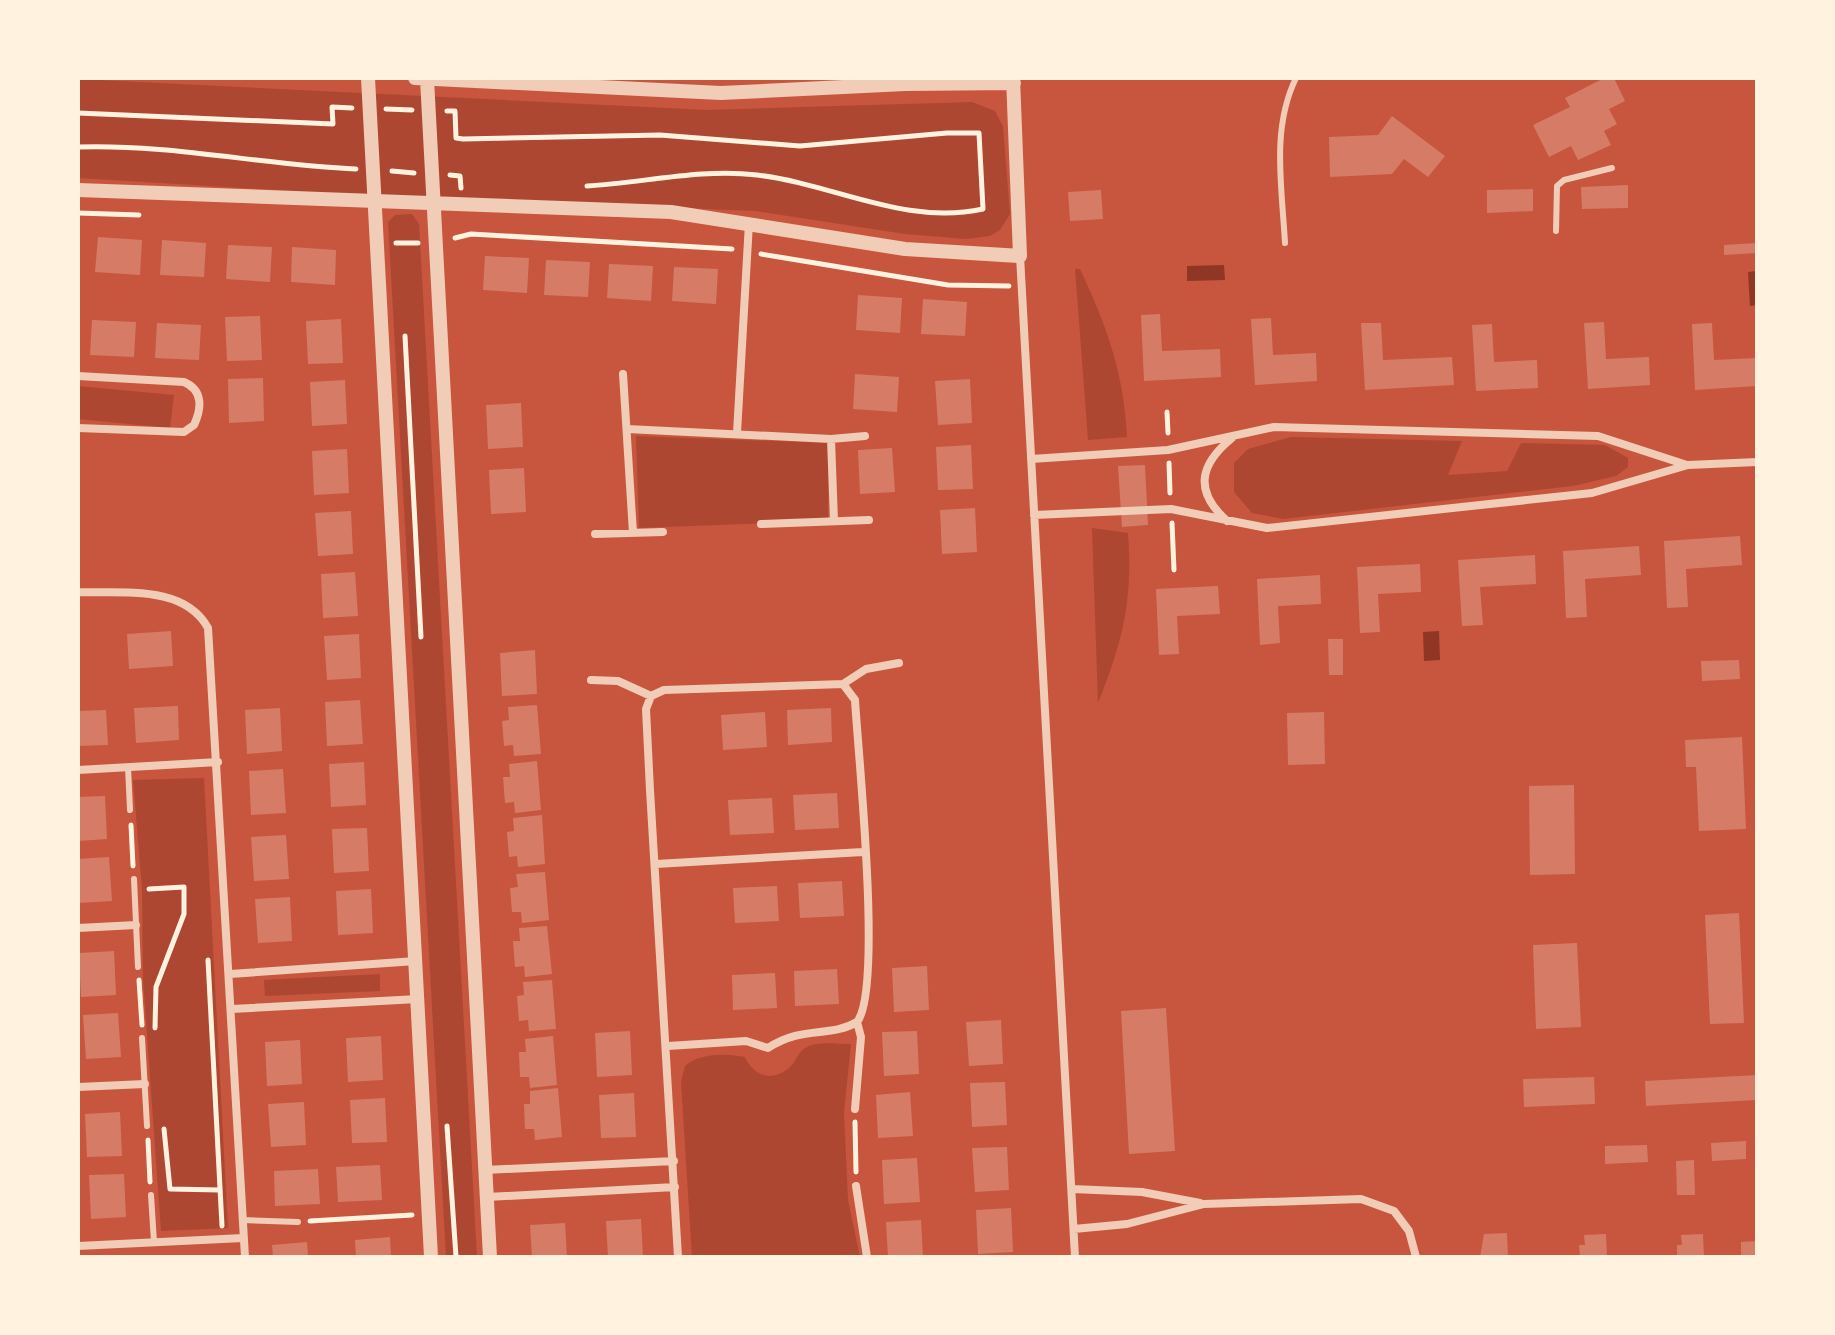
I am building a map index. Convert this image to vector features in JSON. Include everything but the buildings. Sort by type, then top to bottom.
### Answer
[{"type":"street","points":[[368,78],[431,1257]]},
{"type":"street","points":[[415,78],[721,93],[1014,81],[1020,256],[1075,1257]]},
{"type":"street","points":[[427,79],[490,1257]]},
{"type":"street","points":[[78,190],[671,212],[905,249],[1020,256]]},
{"type":"street","points":[[737,433],[749,223]]},
{"type":"street","points":[[623,374],[633,533]]},
{"type":"street","points":[[78,376],[184,382],[195,390],[200,401],[194,425],[184,432],[78,428]]},
{"type":"street","points":[[1031,459],[1168,450],[1274,427],[1598,436],[1688,465]]},
{"type":"street","points":[[627,429],[831,439],[865,436]]},
{"type":"street","points":[[1227,522],[1209,505],[1205,471],[1211,455],[1233,437]]},
{"type":"street","points":[[831,439],[834,521]]},
{"type":"street","points":[[1034,515],[1171,509],[1267,528],[1592,493],[1688,465],[1757,462]]},
{"type":"street","points":[[761,524],[869,520]]},
{"type":"street","points":[[595,534],[663,532]]},
{"type":"street","points":[[78,592],[169,597],[193,606],[208,628],[245,1257]]},
{"type":"street","points":[[843,684],[866,669],[899,663]]},
{"type":"street","points":[[591,680],[618,681],[651,696]]},
{"type":"street","points":[[668,1046],[746,1041],[768,1048],[792,1034],[842,1028],[857,1022],[865,1008],[869,963],[855,700],[843,684],[664,690],[651,696],[646,709],[678,1257]]},
{"type":"street","points":[[78,770],[218,762]]},
{"type":"street","points":[[656,864],[863,852]]},
{"type":"street","points":[[78,928],[136,925]]},
{"type":"street","points":[[230,974],[416,961]]},
{"type":"street","points":[[232,1009],[418,999]]},
{"type":"street","points":[[855,1109],[861,1037],[857,1022]]},
{"type":"street","points":[[78,1087],[145,1084]]},
{"type":"street","points":[[485,1170],[674,1161]]},
{"type":"street","points":[[856,1186],[867,1257]]},
{"type":"street","points":[[487,1197],[675,1187]]},
{"type":"street","points":[[1072,1189],[1142,1192],[1204,1204],[1373,1200],[1384,1204],[1403,1220],[1416,1257]]},
{"type":"street","points":[[1074,1229],[1127,1224],[1204,1204]]},
{"type":"street","points":[[78,1246],[243,1238]]},
{"type":"lane","points":[[1285,243],[1280,129],[1284,103],[1296,78]]},
{"type":"lane","points":[[1556,231],[1557,186],[1564,180],[1612,168]]},
{"type":"lane","points":[[128,767],[130,810]]},
{"type":"lane","points":[[134,879],[138,967]]},
{"type":"lane","points":[[142,1038],[147,1126]]},
{"type":"lane","points":[[151,1195],[154,1242]]},
{"type":"lane","points":[[242,1220],[298,1222]]},
{"type":"path","points":[[78,113],[333,124],[332,107],[354,108]]},
{"type":"path","points":[[381,109],[415,110]]},
{"type":"path","points":[[442,111],[455,111],[456,138],[463,139],[660,135],[800,146],[979,133],[983,209],[961,214],[916,212],[861,202],[793,180],[742,173],[575,186]]},
{"type":"path","points":[[78,147],[174,149],[282,164],[357,169]]},
{"type":"path","points":[[382,171],[419,173]]},
{"type":"path","points":[[442,174],[460,176],[460,188],[468,188]]},
{"type":"path","points":[[78,213],[140,215]]},
{"type":"path","points":[[377,242],[436,243],[471,234],[716,245],[748,253],[948,285],[1022,286]]},
{"type":"path","points":[[130,810],[134,879]]},
{"type":"path","points":[[134,896],[142,889],[184,887],[186,903],[156,987],[156,1036]]},
{"type":"path","points":[[208,951],[223,1239]]},
{"type":"path","points":[[138,967],[142,1038]]},
{"type":"path","points":[[855,1109],[856,1186]]},
{"type":"path","points":[[163,1125],[170,1189],[220,1190]]},
{"type":"path","points":[[147,1126],[151,1195]]},
{"type":"path","points":[[298,1222],[429,1214]]},
{"type":"shaded area","points":[[78,79],[707,110],[972,102],[995,111],[1003,126],[1010,214],[1000,230],[990,236],[966,239],[905,234],[755,211],[346,194],[78,178]]},
{"type":"shaded area","points":[[412,214],[419,224],[477,1257],[446,1257],[388,222],[395,215]]},
{"type":"shaded area","points":[[1224,265],[1225,280],[1187,281],[1187,266]]},
{"type":"shaded area","points":[[1075,269],[1080,269],[1112,351],[1122,392],[1127,437],[1088,440]]},
{"type":"shaded area","points":[[1757,271],[1757,305],[1750,306],[1748,272]]},
{"type":"shaded area","points":[[78,386],[174,395],[170,428],[78,419]]},
{"type":"shaded area","points":[[636,436],[829,443],[828,521],[639,528]]},
{"type":"shaded area","points":[[1291,437],[1462,441],[1448,475],[1507,471],[1521,443],[1605,445],[1628,458],[1628,467],[1616,476],[1573,486],[1283,519],[1252,513],[1234,492],[1234,463],[1248,449]]},
{"type":"shaded area","points":[[1092,528],[1128,533],[1129,557],[1127,600],[1120,640],[1098,703]]},
{"type":"shaded area","points":[[1439,631],[1440,660],[1424,661],[1423,632]]},
{"type":"shaded area","points":[[204,778],[228,1228],[161,1231],[133,780]]},
{"type":"shaded area","points":[[380,974],[380,991],[265,996],[264,980]]},
{"type":"shaded area","points":[[851,1044],[844,1112],[848,1200],[860,1257],[692,1257],[681,1082],[685,1066],[705,1056],[738,1056],[745,1057],[759,1073],[771,1076],[784,1071],[804,1049],[812,1045]]}]
